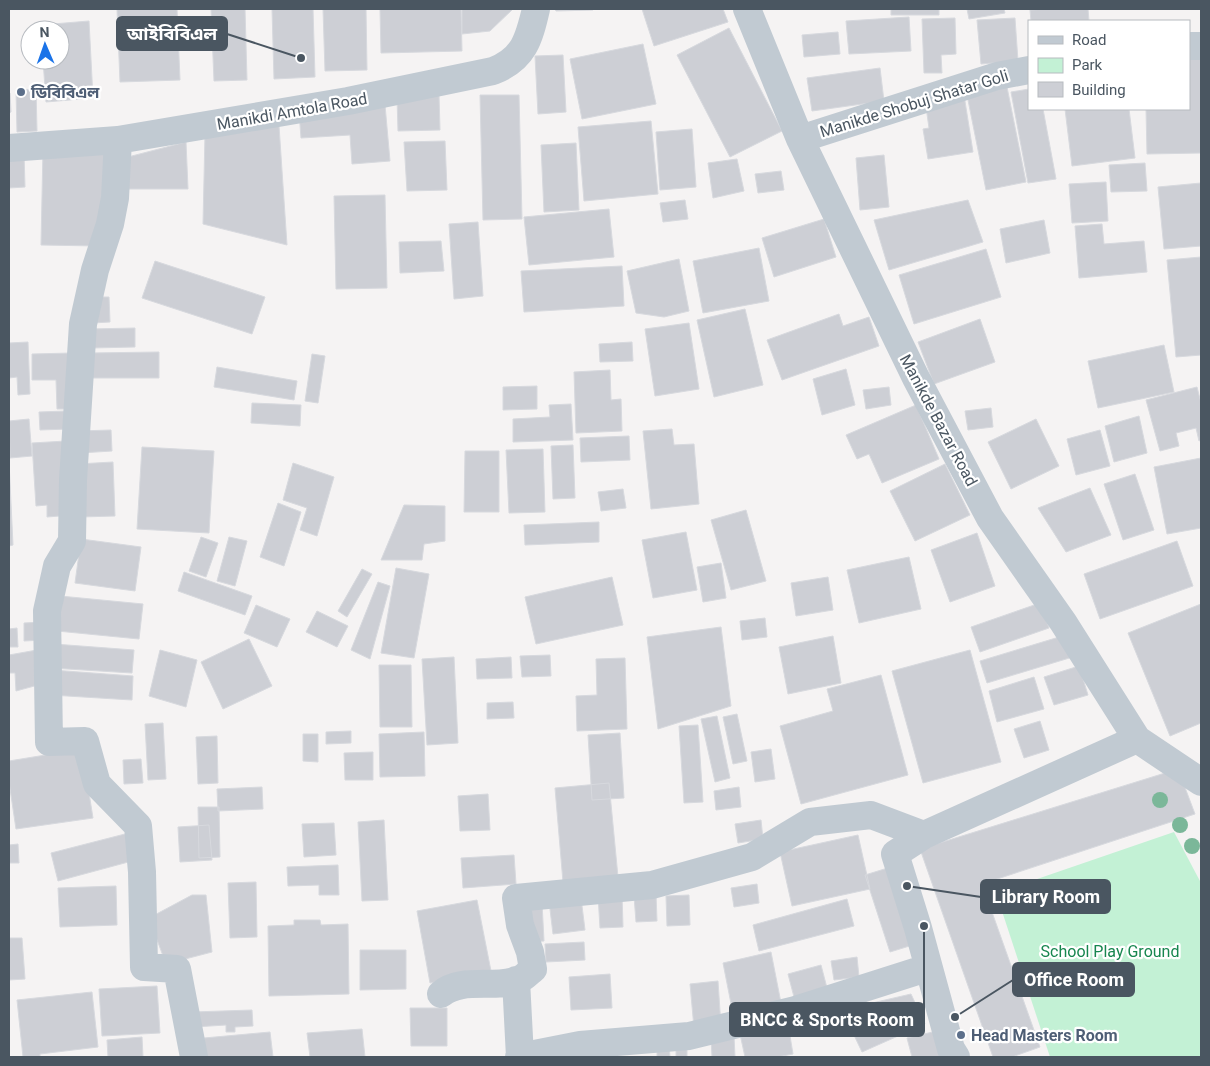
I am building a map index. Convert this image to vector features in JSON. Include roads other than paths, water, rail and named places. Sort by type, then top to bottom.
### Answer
[{"type":"street","name":"Manikdi Amtola Road","points":[[9,148],[118,140],[330,105],[493,71],[506,66],[521,52],[531,32],[536,9]]},
{"type":"street","name":"Manikde Bazar Road","points":[[747,9],[800,139],[916,378],[990,518],[1063,622],[1137,739],[1201,782]]},
{"type":"street","name":"Manikde Shobuj Shatar Goli","points":[[800,139],[998,76],[1028,70]]},
{"type":"street","points":[[118,140],[115,198],[110,224],[95,270],[83,324],[73,480],[72,541],[56,566],[47,611],[49,742],[85,741],[97,784],[138,826],[142,872],[144,967],[177,969],[194,1057]]},
{"type":"street","points":[[956,1057],[951,1049],[927,968],[918,928],[895,854],[924,835],[1137,739]]},
{"type":"street","points":[[441,994],[449,988],[456,986],[494,984],[520,979],[533,969],[530,952],[520,925],[516,898],[652,885],[752,857],[810,822],[871,815],[924,835]]},
{"type":"street","points":[[516,980],[520,1057],[580,1045],[689,1036],[794,1010],[927,968]]},
{"type":"place","name":"আইবিবিএল","points":[[301,58]]},
{"type":"place","name":"ডিবিবিএল","points":[[21,92]]},
{"type":"place","name":"Library Room","points":[[907,886]]},
{"type":"place","name":"BNCC & Sports Room","points":[[924,926]]},
{"type":"place","name":"Office Room","points":[[955,1017]]},
{"type":"place","name":"Head Masters Room","points":[[961,1035]]},
{"type":"park label","name":"School Play Ground","points":[[1110,951]]}]
